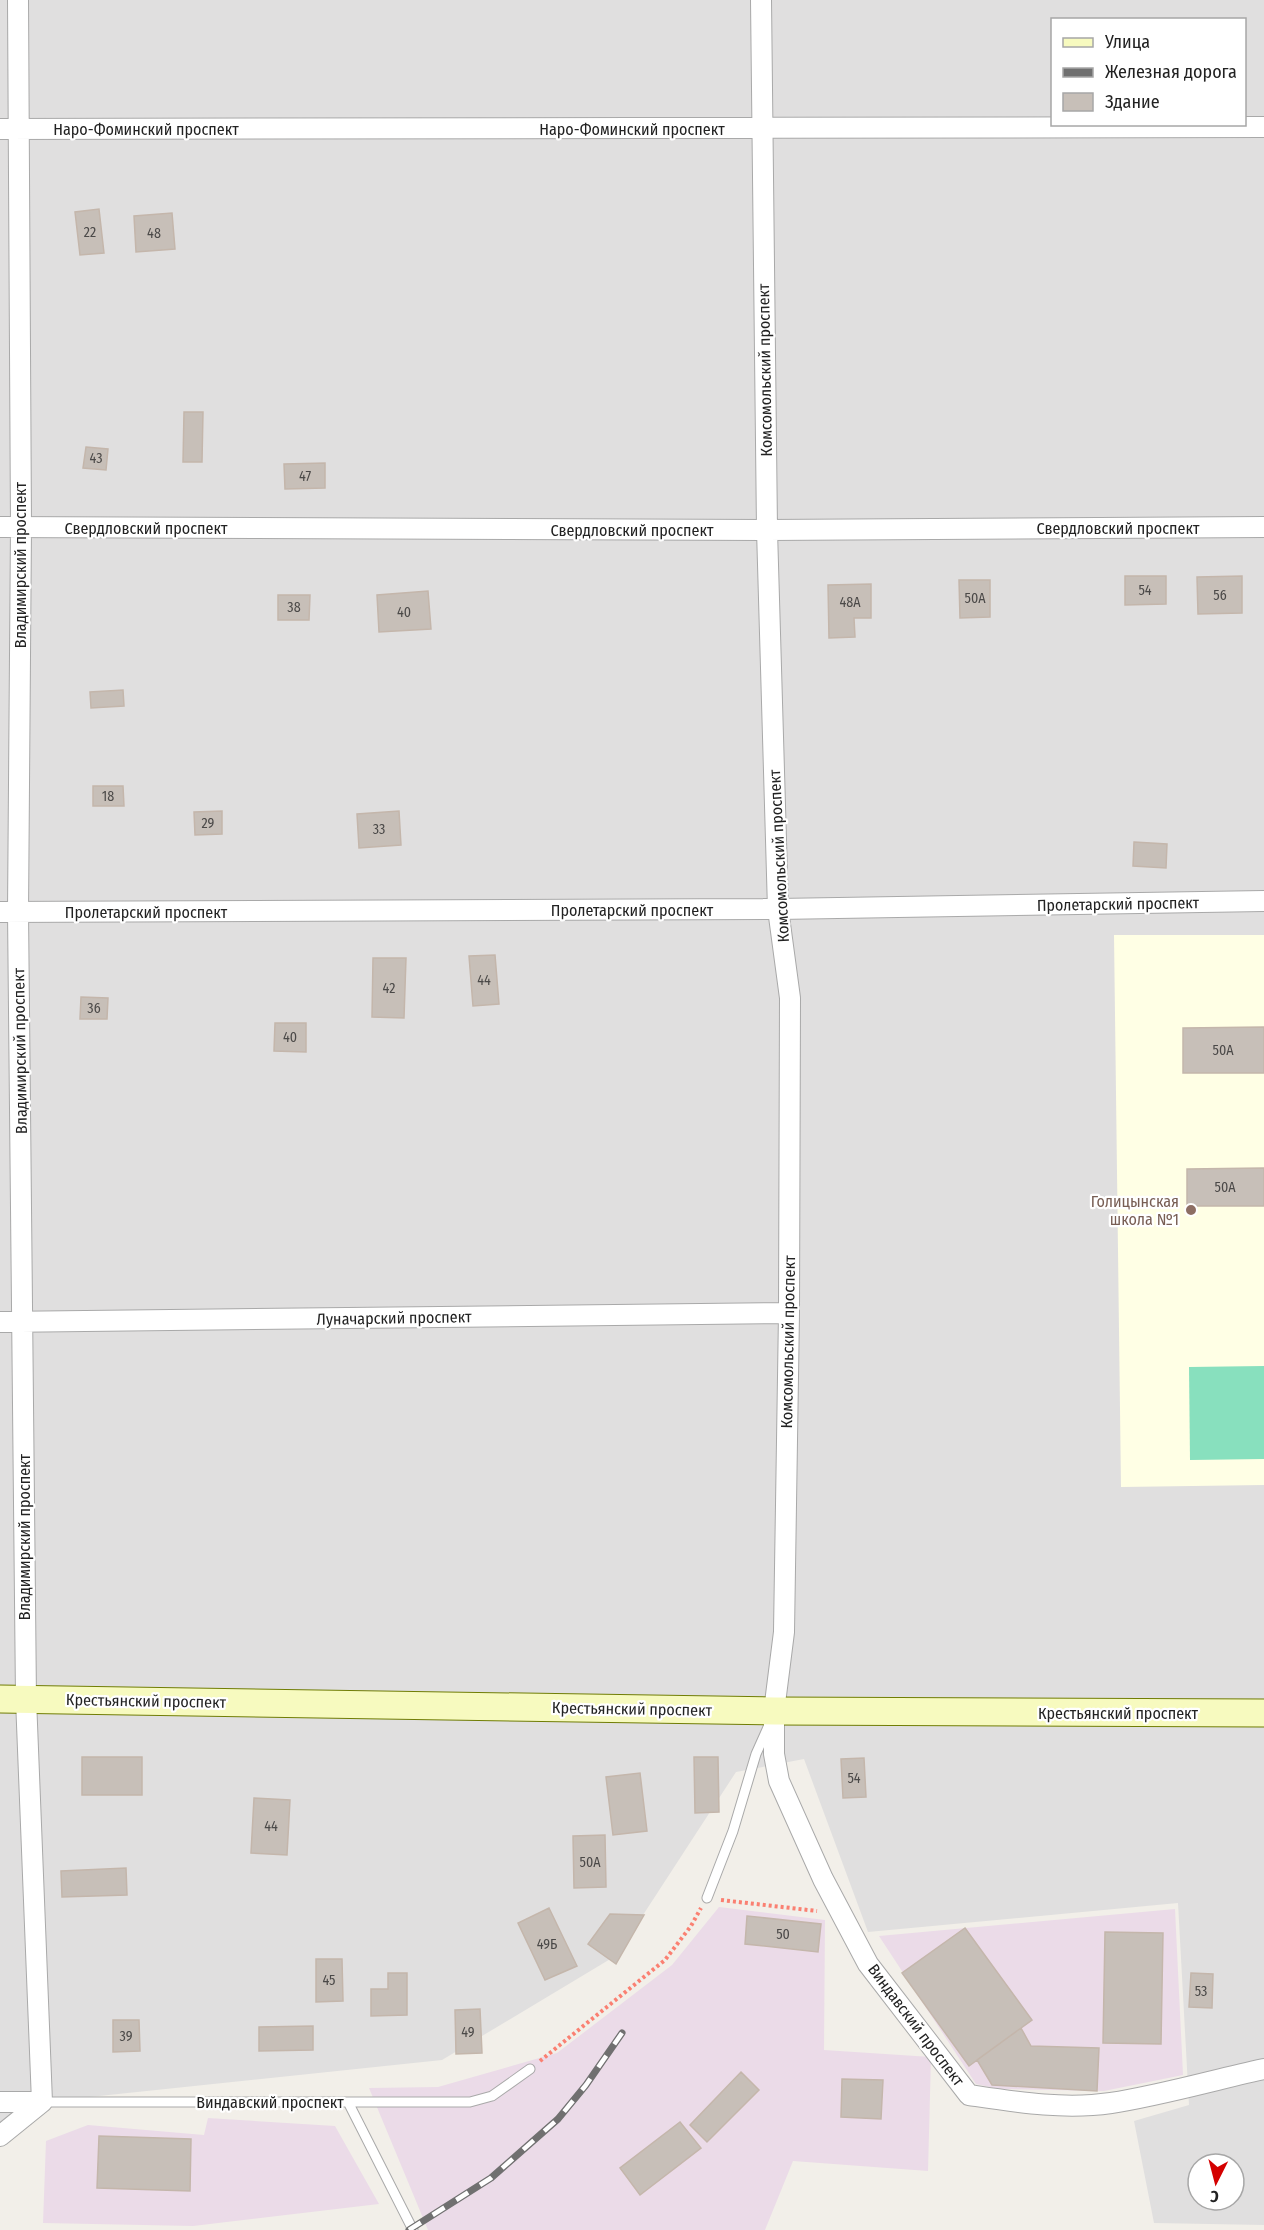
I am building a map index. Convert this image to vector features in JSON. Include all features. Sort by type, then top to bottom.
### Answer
[{"type":"street","name":"Владимирский проспект","points":[[18,0],[9,129],[21,527],[9,912],[22,1322],[13,1699],[42,2102]]},
{"type":"street","name":"Комсомольский проспект","points":[[761,0],[767,530],[778,909],[790,998],[789,1313],[784,1632],[774,1712]]},
{"type":"street","name":"Наро-Фоминский проспект","points":[[9,129],[1264,127]]},
{"type":"street","name":"Свердловский проспект","points":[[0,527],[767,530],[1264,526]]},
{"type":"street","name":"Пролетарский проспект","points":[[9,912],[778,909],[1264,901]]},
{"type":"street","name":"Луначарский проспект","points":[[0,1322],[789,1313]]},
{"type":"street","name":"Крестьянский проспект","points":[[13,1699],[774,1712],[1264,1713]]},
{"type":"street","name":"Виндавский проспект","points":[[774,1712],[774,1754],[779,1781],[840,1913],[868,1964],[969,2095],[1049,2106],[1110,2103],[1264,2069]]},
{"type":"street","name":"Виндавский проспект","points":[[0,2102],[42,2102]]},
{"type":"street","points":[[0,2136],[42,2102]]},
{"type":"lane","points":[[707,1898],[733,1830],[756,1754],[774,1712]]},
{"type":"lane","name":"Виндавский проспект","points":[[42,2102],[470,2102],[492,2096],[530,2069]]},
{"type":"lane","points":[[348,2102],[413,2230]]},
{"type":"path","points":[[530,2069],[664,1960],[691,1926],[707,1898],[840,1913]]},
{"type":"shaded area","points":[[0,0],[1264,0],[1264,2225],[1154,2223],[1134,2121],[1189,2105],[1178,1903],[868,1932],[804,1759],[736,1772],[617,1955],[442,2060],[42,2102],[0,2136]]},
{"type":"shaded area","name":"Голицынская школа №1","points":[[1114,935],[1264,935],[1264,1485],[1121,1487]]},
{"type":"shaded area","points":[[719,1907],[825,1920],[824,2050],[931,2057],[928,2171],[793,2161],[765,2230],[428,2230],[369,2088],[438,2087],[557,2053],[672,1965]]},
{"type":"shaded area","points":[[1175,1909],[1183,2075],[1104,2091],[999,2089],[976,2084],[879,1936]]},
{"type":"shaded area","points":[[208,2118],[335,2126],[379,2204],[193,2226],[43,2223],[46,2141],[88,2125],[204,2135]]},
{"type":"green space","points":[[1264,1366],[1264,1459],[1190,1460],[1189,1367]]},
{"type":"building","points":[[99,209],[104,253],[80,255],[75,212]]},
{"type":"building","points":[[172,213],[175,249],[136,252],[134,216]]},
{"type":"building","points":[[184,412],[203,412],[202,462],[183,462]]},
{"type":"building","points":[[86,447],[108,449],[106,470],[83,468]]},
{"type":"building","points":[[325,463],[325,488],[285,489],[284,464]]},
{"type":"building","points":[[1125,576],[1166,576],[1166,604],[1125,605]]},
{"type":"building","points":[[1242,576],[1242,613],[1198,614],[1197,577]]},
{"type":"building","points":[[959,580],[990,580],[990,617],[960,618]]},
{"type":"building","points":[[871,584],[871,618],[854,618],[855,637],[829,638],[828,585]]},
{"type":"building","points":[[428,591],[431,629],[379,632],[377,595]]},
{"type":"building","points":[[278,595],[310,595],[309,620],[278,620]]},
{"type":"building","points":[[123,690],[124,706],[91,708],[90,692]]},
{"type":"building","points":[[93,786],[123,786],[124,806],[93,806]]},
{"type":"building","points":[[222,811],[222,834],[195,835],[194,812]]},
{"type":"building","points":[[399,811],[401,845],[359,848],[357,814]]},
{"type":"building","points":[[1134,842],[1167,844],[1166,868],[1133,866]]},
{"type":"building","points":[[495,955],[499,1004],[473,1006],[469,956]]},
{"type":"building","points":[[373,958],[406,958],[404,1018],[372,1017]]},
{"type":"building","points":[[81,997],[108,998],[107,1019],[80,1019]]},
{"type":"building","points":[[275,1023],[306,1023],[306,1052],[274,1051]]},
{"type":"building","points":[[1264,1027],[1264,1073],[1183,1073],[1183,1028]]},
{"type":"building","points":[[1264,1168],[1264,1206],[1187,1206],[1187,1169]]},
{"type":"building","points":[[82,1757],[142,1757],[142,1795],[82,1795]]},
{"type":"building","points":[[694,1757],[718,1757],[719,1812],[695,1813]]},
{"type":"building","points":[[864,1758],[866,1797],[843,1798],[841,1759]]},
{"type":"building","points":[[640,1773],[647,1831],[613,1835],[606,1777]]},
{"type":"building","points":[[254,1798],[290,1800],[287,1855],[251,1853]]},
{"type":"building","points":[[605,1835],[606,1887],[574,1888],[573,1836]]},
{"type":"building","points":[[126,1868],[127,1895],[62,1897],[61,1871]]},
{"type":"building","points":[[549,1908],[577,1966],[545,1980],[518,1923]]},
{"type":"building","points":[[610,1914],[644,1915],[616,1964],[588,1944]]},
{"type":"building","points":[[747,1916],[821,1924],[818,1952],[745,1944]]},
{"type":"building","points":[[965,1928],[1032,2020],[969,2066],[902,1973]]},
{"type":"building","points":[[1105,1932],[1163,1933],[1161,2044],[1103,2043]]},
{"type":"building","points":[[316,1959],[342,1959],[343,2001],[316,2002]]},
{"type":"building","points":[[388,1973],[407,1973],[407,2015],[371,2016],[371,1989],[388,1989]]},
{"type":"building","points":[[1191,1973],[1213,1974],[1212,2008],[1189,2007]]},
{"type":"building","points":[[480,2009],[482,2053],[456,2054],[455,2010]]},
{"type":"building","points":[[113,2020],[139,2020],[140,2051],[113,2052]]},
{"type":"building","points":[[313,2026],[313,2050],[259,2051],[259,2027]]},
{"type":"building","points":[[1021,2028],[1031,2046],[1099,2048],[1097,2091],[992,2085],[977,2060]]},
{"type":"building","points":[[741,2072],[759,2090],[707,2142],[690,2125]]},
{"type":"building","points":[[842,2079],[883,2080],[881,2119],[841,2117]]},
{"type":"building","points":[[680,2122],[701,2148],[640,2195],[620,2168]]},
{"type":"building","points":[[99,2136],[191,2139],[190,2191],[97,2188]]},
{"type":"railway","points":[[409,2230],[491,2178],[558,2119],[586,2085],[622,2033]]},
{"type":"place","name":"Голицынская школа №1","points":[[1191,1210]]}]
